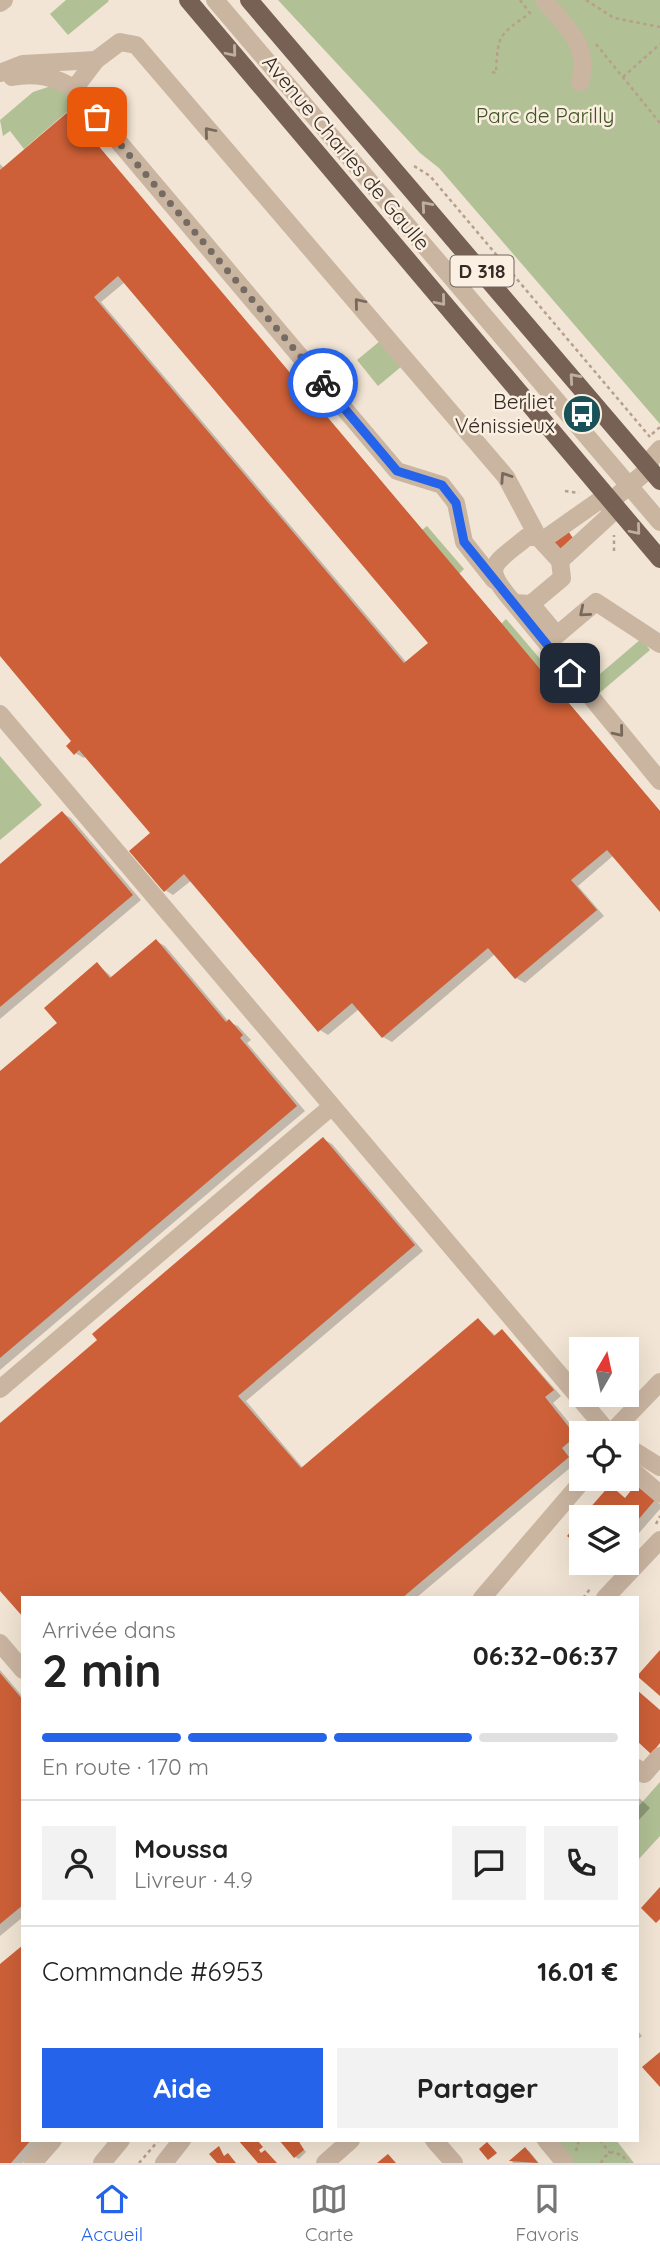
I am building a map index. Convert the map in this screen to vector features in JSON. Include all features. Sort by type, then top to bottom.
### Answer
[{"type":"main road","name":"Avenue Charles de Gaulle","points":[[188,0],[660,559]]},
{"type":"main road","name":"Avenue Charles de Gaulle","points":[[249,0],[656,473]]},
{"type":"street","points":[[215,0],[660,522]]},
{"type":"street","points":[[544,0],[579,43],[585,66],[580,83]]},
{"type":"street","points":[[74,89],[96,60],[120,42],[136,45],[506,477],[540,538],[561,561],[562,578],[523,604]]},
{"type":"street","points":[[0,73],[23,64],[96,60]]},
{"type":"street","points":[[0,85],[23,75],[65,82],[74,89],[397,471],[442,485],[456,503],[464,542],[495,580],[557,635],[596,602],[660,644]]},
{"type":"street","points":[[495,580],[497,562],[527,537],[540,538],[597,502],[611,501],[630,485],[656,473],[651,459],[660,449]]},
{"type":"street","points":[[561,561],[604,531],[610,515],[611,501]]},
{"type":"street","points":[[523,604],[660,781]]},
{"type":"street","points":[[0,714],[600,1421]]},
{"type":"street","points":[[0,1389],[331,1107]]},
{"type":"street","points":[[622,1421],[660,1382]]},
{"type":"street","points":[[639,1454],[660,1467]]},
{"type":"street","points":[[639,1476],[660,1494]]},
{"type":"street","points":[[484,1596],[574,1491]]},
{"type":"street","points":[[608,1596],[660,1541]]},
{"type":"street","points":[[0,1643],[21,1668]]},
{"type":"street","points":[[639,1770],[644,1774],[660,1756]]},
{"type":"street","points":[[33,2163],[50,2142]]},
{"type":"street","points":[[103,2162],[119,2142]]},
{"type":"street","points":[[164,2163],[180,2142]]},
{"type":"street","points":[[325,2163],[349,2142]]},
{"type":"street","points":[[436,2142],[454,2163]]},
{"type":"street","points":[[549,2142],[570,2159]]},
{"type":"path","points":[[492,72],[496,73],[498,44],[502,33],[530,13],[520,0]]},
{"type":"path","points":[[586,0],[614,18],[660,27]]},
{"type":"path","points":[[591,39],[660,123]]},
{"type":"path","points":[[622,77],[660,44]]},
{"type":"path","points":[[408,163],[430,176],[644,430]]},
{"type":"path","points":[[604,531],[616,541],[614,551]]},
{"type":"path","points":[[657,1522],[660,1516]]},
{"type":"path","points":[[139,2163],[157,2142]]},
{"type":"path","points":[[570,2159],[578,2142]]},
{"type":"path","points":[[602,2142],[610,2153],[620,2154],[626,2163]]},
{"type":"path","points":[[601,2163],[610,2153]]},
{"type":"green space","points":[[66,0],[109,1],[68,35],[50,14]]},
{"type":"green space","name":"Parc de Parilly","points":[[278,0],[660,0],[660,424],[439,168],[420,153]]},
{"type":"green space","points":[[51,86],[69,94],[88,116],[82,127],[68,111],[24,149],[10,131],[3,136],[0,120],[33,92]]},
{"type":"green space","points":[[380,341],[402,366],[378,386],[357,360]]},
{"type":"green space","points":[[427,526],[464,569],[459,574],[422,530]]},
{"type":"green space","points":[[506,619],[547,667],[542,671],[501,624]]},
{"type":"green space","points":[[641,639],[650,650],[596,696],[587,685]]},
{"type":"green space","points":[[0,756],[42,805],[0,840]]},
{"type":"green space","points":[[660,1782],[660,1836],[639,1859],[639,1806]]},
{"type":"green space","points":[[553,2142],[618,2142],[634,2163],[570,2163]]},
{"type":"building","points":[[69,111],[660,811],[660,912],[607,850],[571,880],[597,910],[515,979],[488,948],[382,1038],[352,1003],[318,1032],[184,874],[164,892],[129,851],[150,833],[79,750],[74,755],[66,746],[71,741],[0,656],[0,170]],"holes":[[[118,276],[428,643],[404,663],[94,297]]]},
{"type":"building","points":[[568,531],[573,538],[560,549],[554,542]]},
{"type":"building","points":[[62,811],[133,895],[0,1007],[0,864]]},
{"type":"building","points":[[156,939],[226,1022],[229,1019],[243,1035],[240,1038],[297,1106],[0,1358],[0,1071],[57,1023],[44,1008],[97,962],[110,978]]},
{"type":"building","points":[[323,1137],[415,1245],[238,1396],[301,1468],[478,1318],[494,1336],[502,1329],[554,1390],[545,1397],[569,1427],[569,1442],[562,1448],[569,1457],[404,1596],[21,1596],[21,1615],[0,1591],[0,1423],[97,1340],[92,1334]]},
{"type":"building","points":[[639,1487],[655,1500],[639,1519],[639,1505],[592,1505],[605,1491],[617,1491],[625,1498],[630,1491],[639,1491]]},
{"type":"building","points":[[660,1650],[660,1696],[639,1678],[639,1674]]},
{"type":"building","points":[[0,1673],[21,1698],[21,1907],[0,1924]]},
{"type":"building","points":[[639,1692],[660,1710],[660,1743],[651,1754],[639,1743]]},
{"type":"building","points":[[660,1887],[660,1919],[656,1923],[641,1908]]},
{"type":"building","points":[[21,1947],[21,2142],[29,2142],[11,2163],[0,2163],[0,1964]]},
{"type":"building","points":[[660,2052],[660,2087],[642,2067]]},
{"type":"building","points":[[240,2142],[259,2142],[263,2147],[259,2150],[261,2153],[265,2150],[277,2163],[258,2163]]},
{"type":"building","points":[[281,2142],[299,2142],[304,2150],[294,2158]]},
{"type":"building","points":[[487,2142],[497,2153],[488,2160],[479,2149]]},
{"type":"building","points":[[219,2146],[224,2156],[228,2153],[236,2163],[217,2163],[209,2154]]},
{"type":"building","points":[[525,2147],[538,2163],[509,2161]]},
{"type":"building","points":[[388,2154],[396,2163],[377,2163]]},
{"type":"way so far","points":[[97,117],[323,383]]},
{"type":"place","name":"Berliet Vénissieux","points":[[582,414]]},
{"type":"route","points":[[323,383],[397,471],[442,485],[456,503],[464,542],[570,673]]}]
